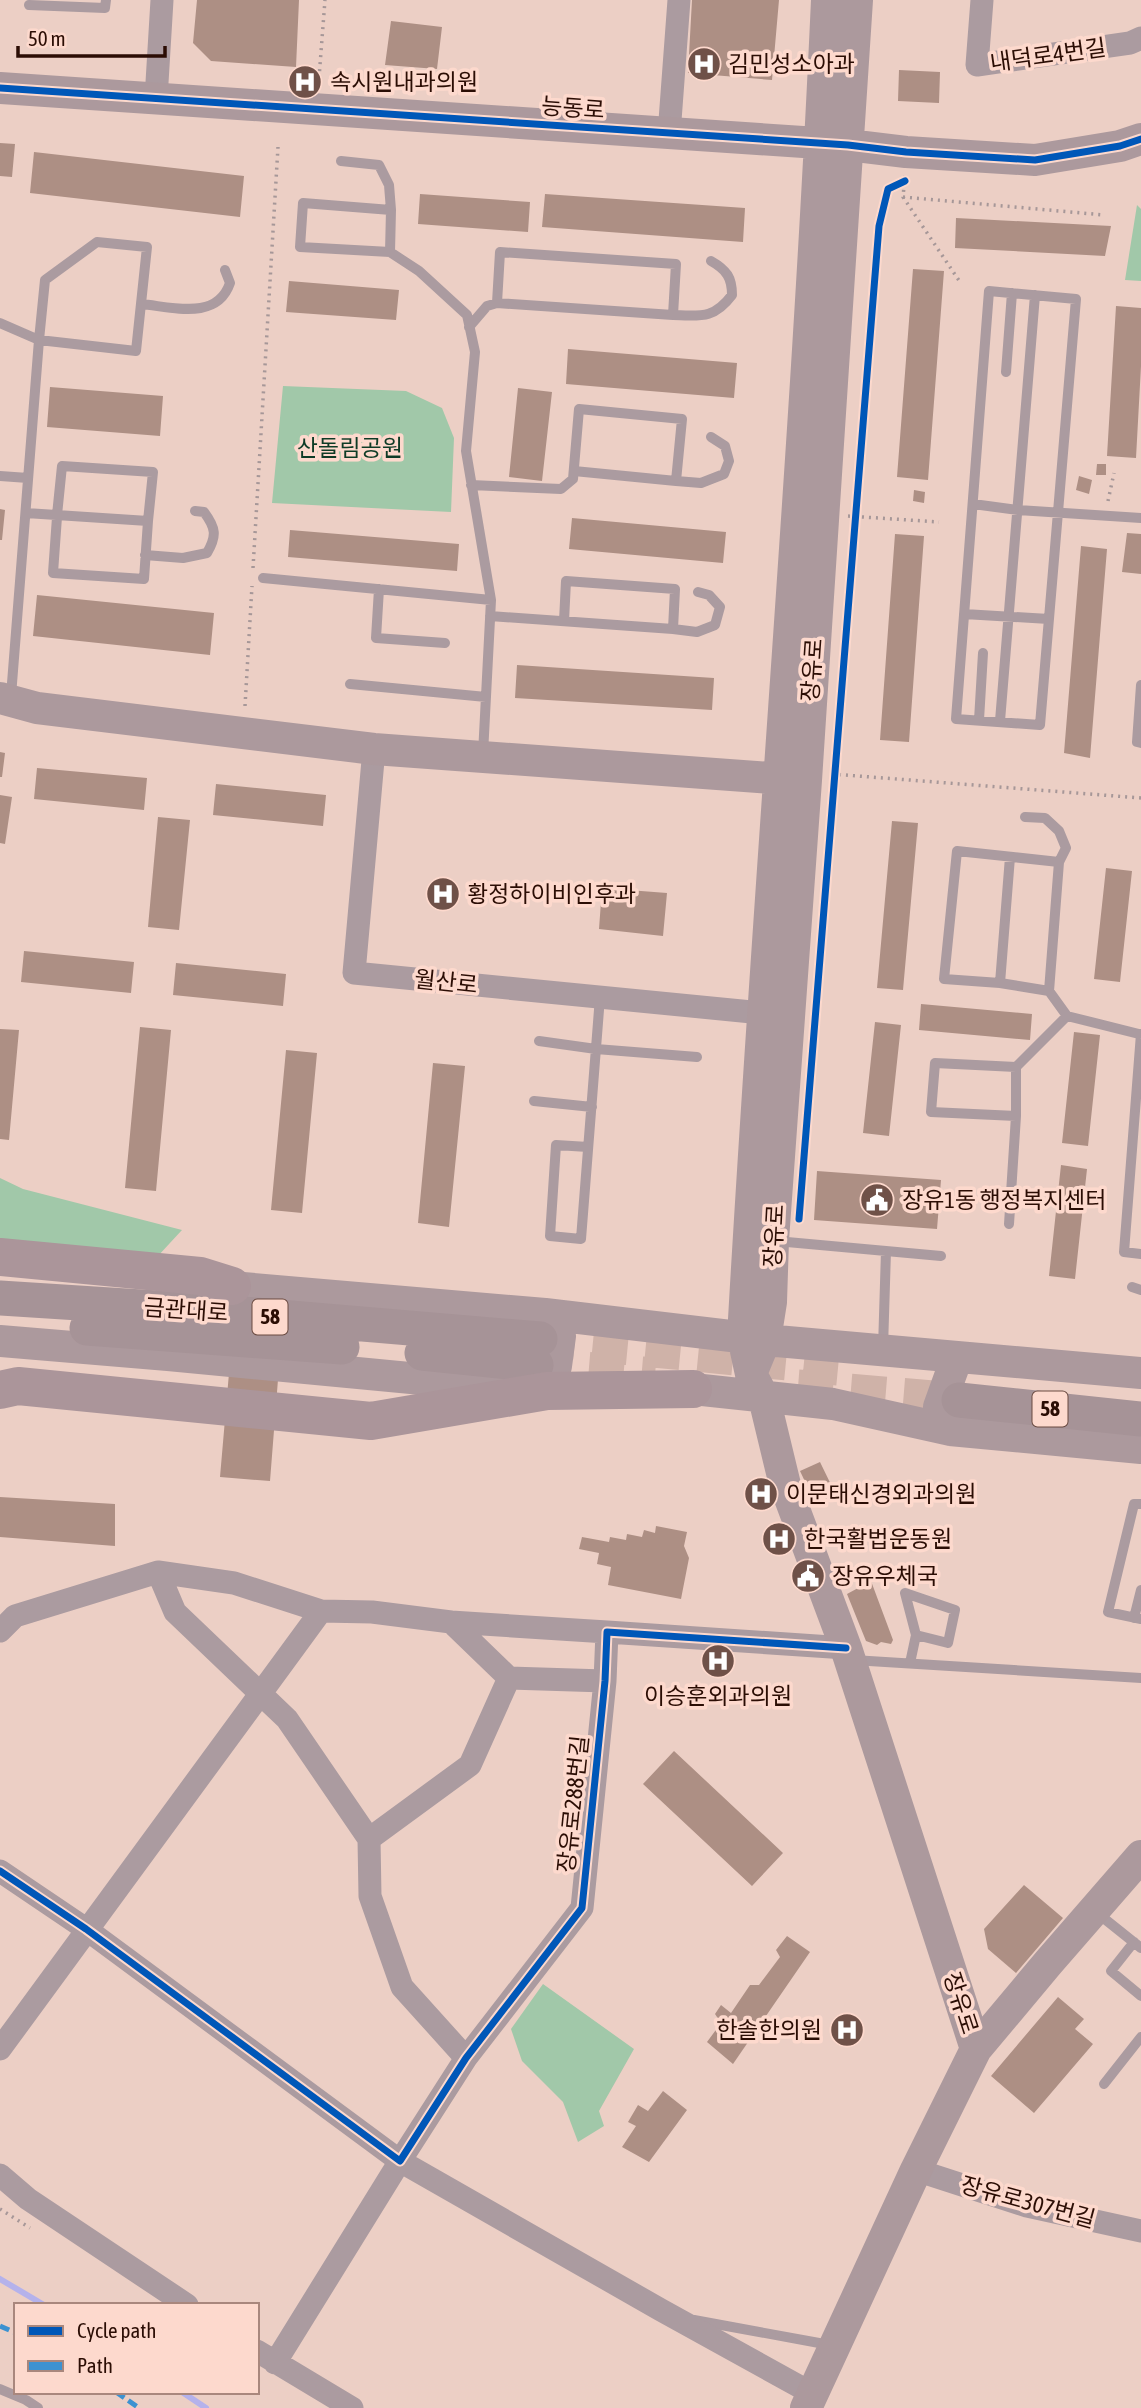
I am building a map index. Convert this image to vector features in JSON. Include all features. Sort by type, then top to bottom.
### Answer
[{"type":"highway","points":[[0,1257],[200,1276],[232,1286]]},
{"type":"highway","points":[[6,1386],[371,1421],[542,1352],[693,1389]]},
{"type":"main road","name":"장유로","points":[[754,1338],[771,1302],[773,1240],[816,779],[834,145],[827,0]]},
{"type":"main road","name":"장유로","points":[[834,145],[857,0]]},
{"type":"main road","name":"능동로","points":[[0,88],[1035,160],[1121,146],[1141,139]]},
{"type":"main road","points":[[5,700],[51,709],[374,749],[816,779]]},
{"type":"main road","name":"장유로","points":[[810,2401],[916,2169],[976,2049],[848,1654],[785,1485],[758,1386],[754,1338],[762,1013],[816,779]]},
{"type":"main road","points":[[0,1276],[232,1286],[542,1352]]},
{"type":"main road","name":"금관대로","points":[[0,1298],[234,1314],[542,1352]]},
{"type":"main road","name":"금관대로","points":[[0,1321],[431,1354],[542,1352]]},
{"type":"main road","points":[[0,1341],[168,1354],[542,1352],[754,1338],[883,1350],[957,1392],[1141,1448]]},
{"type":"main road","points":[[693,1389],[758,1386],[833,1404],[1141,1373]]},
{"type":"main road","name":"58","points":[[957,1392],[1141,1398]]},
{"type":"main road","name":"58","points":[[957,1392],[1141,1419]]},
{"type":"main road","points":[[976,2049],[1141,1856]]},
{"type":"street","points":[[156,99],[162,0]]},
{"type":"street","points":[[669,134],[679,0]]},
{"type":"street","name":"내덕로4번길","points":[[982,0],[976,65],[1130,43],[1141,38]]},
{"type":"street","name":"월산로","points":[[374,749],[354,974],[762,1013]]},
{"type":"street","points":[[0,1631],[15,1616],[158,1572],[234,1583],[321,1611],[372,1612],[451,1622],[607,1632],[848,1654]]},
{"type":"street","points":[[158,1572],[175,1612],[287,1719],[369,1839],[370,1896],[402,1987],[466,2058]]},
{"type":"street","points":[[0,2049],[321,1611]]},
{"type":"street","points":[[451,1622],[509,1678],[605,1681]]},
{"type":"street","name":"장유로288번길","points":[[266,2357],[400,2161],[466,2058],[582,1908],[605,1681],[607,1632]]},
{"type":"street","points":[[369,1839],[470,1765],[509,1678]]},
{"type":"street","points":[[0,1871],[86,1929],[400,2161],[671,2315],[810,2401]]},
{"type":"street","name":"장유로307번길","points":[[916,2169],[1027,2206],[1141,2231]]},
{"type":"street","points":[[0,2175],[27,2199],[184,2303]]},
{"type":"street","points":[[266,2357],[352,2408]]},
{"type":"lane","points":[[29,5],[105,8],[106,0]]},
{"type":"lane","points":[[341,160],[379,165],[389,186],[390,252]]},
{"type":"lane","points":[[391,210],[303,203],[300,247],[390,252],[419,271],[467,315],[475,352],[466,452],[491,600],[483,757]]},
{"type":"lane","points":[[0,323],[39,340],[136,351],[147,247],[97,242],[45,280],[39,340],[26,513],[5,700]]},
{"type":"lane","points":[[497,303],[500,252],[676,264],[673,315]]},
{"type":"lane","points":[[469,327],[487,306],[497,303],[705,316],[722,308],[732,295],[732,280],[722,267],[711,261]]},
{"type":"lane","points":[[141,304],[212,307],[226,296],[230,283],[225,270]]},
{"type":"lane","points":[[989,291],[1035,295],[1076,299],[1040,725],[956,719],[989,291]]},
{"type":"lane","points":[[1006,372],[1012,293]]},
{"type":"lane","points":[[1000,721],[1035,295]]},
{"type":"lane","points":[[471,485],[561,489],[573,479],[579,409],[682,419],[676,481]]},
{"type":"lane","points":[[574,471],[701,483],[724,474],[729,461],[725,446],[711,437]]},
{"type":"lane","points":[[62,466],[153,472],[145,555],[144,579],[53,573],[62,466]]},
{"type":"lane","points":[[0,476],[28,478]]},
{"type":"lane","points":[[973,505],[1141,518]]},
{"type":"lane","points":[[145,555],[183,558],[207,553],[215,540],[214,525],[204,512],[195,511]]},
{"type":"lane","points":[[26,513],[148,521]]},
{"type":"lane","points":[[263,578],[491,600]]},
{"type":"lane","points":[[564,621],[566,581],[675,589],[673,629]]},
{"type":"lane","points":[[379,589],[376,638],[445,643]]},
{"type":"lane","points":[[491,616],[697,632],[715,625],[720,607],[709,595],[698,592]]},
{"type":"lane","points":[[964,614],[1049,619]]},
{"type":"lane","points":[[979,720],[983,653]]},
{"type":"lane","points":[[350,684],[486,697]]},
{"type":"lane","points":[[1141,685],[1137,742],[1141,743]]},
{"type":"lane","points":[[1025,817],[1045,818],[1059,831],[1066,848],[1059,862],[1049,991],[1067,1016],[1140,1034],[1137,1144],[1124,1252],[1141,1254]]},
{"type":"lane","points":[[1049,991],[944,979],[957,851],[1059,862]]},
{"type":"lane","points":[[1000,984],[1010,857]]},
{"type":"lane","points":[[588,1147],[556,1145],[550,1237],[581,1239],[600,997]]},
{"type":"lane","points":[[1009,1224],[1016,1116],[1016,1067],[1067,1016]]},
{"type":"lane","points":[[539,1041],[596,1049],[696,1057]]},
{"type":"lane","points":[[1016,1067],[935,1063],[931,1112],[1016,1116]]},
{"type":"lane","points":[[534,1101],[592,1107]]},
{"type":"lane","points":[[773,1240],[941,1256]]},
{"type":"lane","points":[[883,1350],[886,1251]]},
{"type":"lane","points":[[1141,1504],[1134,1504],[1108,1612],[1137,1618],[1141,1590]]},
{"type":"lane","points":[[910,1663],[916,1635],[905,1593],[955,1610],[948,1643],[916,1635]]},
{"type":"lane","points":[[848,1654],[910,1663],[1141,1678]]},
{"type":"lane","points":[[1094,1910],[1137,1945],[1111,1971],[1141,1996]]},
{"type":"lane","points":[[1104,2084],[1141,2037]]},
{"type":"lane","points":[[671,2315],[835,2346]]},
{"type":"lane","points":[[0,2389],[38,2408]]},
{"type":"path","points":[[319,78],[326,0]]},
{"type":"path","points":[[245,706],[278,147]]},
{"type":"path","points":[[896,185],[905,179]]},
{"type":"path","points":[[905,179],[903,197],[960,282]]},
{"type":"path","points":[[903,197],[1104,215]]},
{"type":"path","points":[[1108,501],[1114,473]]},
{"type":"path","points":[[854,530],[852,516],[856,503]]},
{"type":"path","points":[[852,516],[939,522]]},
{"type":"path","points":[[816,779],[836,760]]},
{"type":"path","points":[[816,779],[1141,798]]},
{"type":"green space","points":[[1137,205],[1141,209],[1141,281],[1125,280]]},
{"type":"green space","name":"산돌림공원","points":[[283,386],[406,391],[442,408],[454,438],[451,512],[272,503]]},
{"type":"green space","points":[[0,1178],[23,1189],[182,1230],[157,1257],[0,1244]]},
{"type":"green space","points":[[543,1984],[634,2049],[599,2111],[604,2126],[578,2142],[563,2102],[522,2061],[511,2029]]},
{"type":"building","points":[[197,0],[299,0],[296,67],[211,61],[193,43]]},
{"type":"building","points":[[692,0],[779,0],[772,80],[688,73]]},
{"type":"building","points":[[391,21],[442,27],[437,69],[385,65]]},
{"type":"building","points":[[899,70],[940,72],[939,103],[898,101]]},
{"type":"building","points":[[0,143],[15,144],[12,177],[0,176]]},
{"type":"building","points":[[34,152],[244,176],[240,217],[30,193]]},
{"type":"building","points":[[420,194],[530,202],[528,232],[418,224]]},
{"type":"building","points":[[545,194],[745,208],[743,242],[542,227]]},
{"type":"building","points":[[956,218],[1111,226],[1105,256],[955,248]]},
{"type":"building","points":[[913,269],[944,271],[928,480],[897,477]]},
{"type":"building","points":[[289,281],[399,290],[396,320],[286,312]]},
{"type":"building","points":[[1116,306],[1141,308],[1136,458],[1107,456]]},
{"type":"building","points":[[568,349],[737,363],[734,398],[566,384]]},
{"type":"building","points":[[50,387],[163,396],[160,436],[47,427]]},
{"type":"building","points":[[518,388],[552,392],[542,481],[509,477]]},
{"type":"building","points":[[1097,464],[1106,464],[1106,475],[1096,475]]},
{"type":"building","points":[[1079,476],[1092,480],[1089,494],[1076,490]]},
{"type":"building","points":[[914,490],[925,492],[924,503],[913,501]]},
{"type":"building","points":[[0,509],[5,510],[2,540],[0,540]]},
{"type":"building","points":[[572,518],[726,532],[723,563],[569,549]]},
{"type":"building","points":[[290,530],[459,544],[457,571],[288,557]]},
{"type":"building","points":[[1127,533],[1141,534],[1141,574],[1122,572]]},
{"type":"building","points":[[895,534],[924,536],[909,742],[880,740]]},
{"type":"building","points":[[1081,546],[1107,549],[1090,758],[1064,753]]},
{"type":"building","points":[[37,595],[214,613],[210,655],[33,636]]},
{"type":"building","points":[[517,665],[714,678],[712,710],[515,698]]},
{"type":"building","points":[[0,752],[5,753],[2,777],[0,777]]},
{"type":"building","points":[[37,768],[147,778],[144,810],[34,799]]},
{"type":"building","points":[[216,784],[326,795],[323,826],[213,815]]},
{"type":"building","points":[[0,795],[12,797],[5,844],[0,843]]},
{"type":"building","points":[[158,817],[190,820],[179,930],[148,927]]},
{"type":"building","points":[[892,821],[918,823],[903,990],[877,988]]},
{"type":"building","points":[[1106,868],[1132,871],[1120,982],[1094,979]]},
{"type":"building","points":[[602,888],[667,893],[663,936],[599,929]]},
{"type":"building","points":[[24,951],[134,962],[131,993],[21,982]]},
{"type":"building","points":[[176,963],[286,974],[283,1006],[173,995]]},
{"type":"building","points":[[921,1004],[1032,1014],[1030,1040],[919,1030]]},
{"type":"building","points":[[875,1022],[901,1025],[889,1136],[863,1133]]},
{"type":"building","points":[[140,1027],[171,1030],[156,1191],[125,1188]]},
{"type":"building","points":[[0,1029],[19,1030],[9,1140],[0,1139]]},
{"type":"building","points":[[1074,1032],[1100,1035],[1088,1146],[1062,1143]]},
{"type":"building","points":[[286,1050],[317,1053],[302,1213],[271,1210]]},
{"type":"building","points":[[433,1063],[465,1066],[449,1227],[418,1223]]},
{"type":"building","points":[[1061,1165],[1087,1169],[1075,1279],[1049,1276]]},
{"type":"building","name":"장유1동 행정복지센터","points":[[817,1171],[941,1180],[937,1229],[814,1220]]},
{"type":"building","points":[[231,1350],[280,1354],[270,1481],[220,1477]]},
{"type":"building","points":[[820,1462],[837,1497],[817,1507],[800,1471]]},
{"type":"building","points":[[0,1497],[115,1504],[115,1546],[0,1537]]},
{"type":"building","points":[[656,1526],[687,1532],[684,1546],[689,1558],[681,1599],[608,1585],[611,1567],[597,1564],[599,1553],[579,1549],[582,1537],[609,1542],[610,1537],[626,1540],[627,1534],[642,1537],[644,1530],[655,1533]]},
{"type":"building","points":[[871,1581],[893,1640],[891,1644],[881,1642],[877,1645],[866,1641],[847,1594]]},
{"type":"building","points":[[674,1751],[783,1853],[752,1886],[643,1784]]},
{"type":"building","points":[[1024,1885],[1063,1918],[1016,1973],[988,1949],[984,1929]]},
{"type":"building","points":[[787,1936],[810,1952],[733,2064],[707,2042],[721,2023],[715,2014],[721,2005],[731,2013],[750,1985],[759,1985],[780,1957],[776,1950]]},
{"type":"building","points":[[1058,1997],[1084,2019],[1075,2029],[1093,2044],[1034,2113],[991,2076]]},
{"type":"building","points":[[663,2091],[687,2110],[649,2162],[622,2147],[636,2126],[628,2122],[638,2105],[648,2111]]},
{"type":"waterway","points":[[0,2279],[41,2303]]},
{"type":"waterway","points":[[185,2394],[206,2408]]},
{"type":"tunnel","points":[[540,1339],[838,1368]]},
{"type":"tunnel","points":[[536,1365],[655,1375]]},
{"type":"tunnel","points":[[798,1387],[959,1400]]},
{"type":"marked path","points":[[0,2326],[14,2332]]},
{"type":"marked path","points":[[119,2394],[139,2408]]},
{"type":"cycle path","points":[[0,88],[1035,160],[1120,146],[1141,139]]},
{"type":"cycle path","points":[[799,1219],[879,226],[888,189],[905,181]]},
{"type":"cycle path","points":[[0,1871],[86,1929],[400,2161],[466,2058],[582,1908],[605,1681],[607,1632],[846,1648]]},
{"type":"place","name":"김민성소아과","points":[[704,64]]},
{"type":"place","name":"속시원내과의원","points":[[305,82]]},
{"type":"place","name":"황정하이비인후과","points":[[443,894]]},
{"type":"place","name":"장유1동 행정복지센터","points":[[877,1200]]},
{"type":"place","name":"이문태신경외과의원","points":[[761,1494]]},
{"type":"place","name":"한국활법운동원","points":[[779,1539]]},
{"type":"place","name":"장유우체국","points":[[808,1576]]},
{"type":"place","name":"이승훈외과의원","points":[[718,1661]]},
{"type":"place","name":"한솔한의원","points":[[847,2030]]}]
